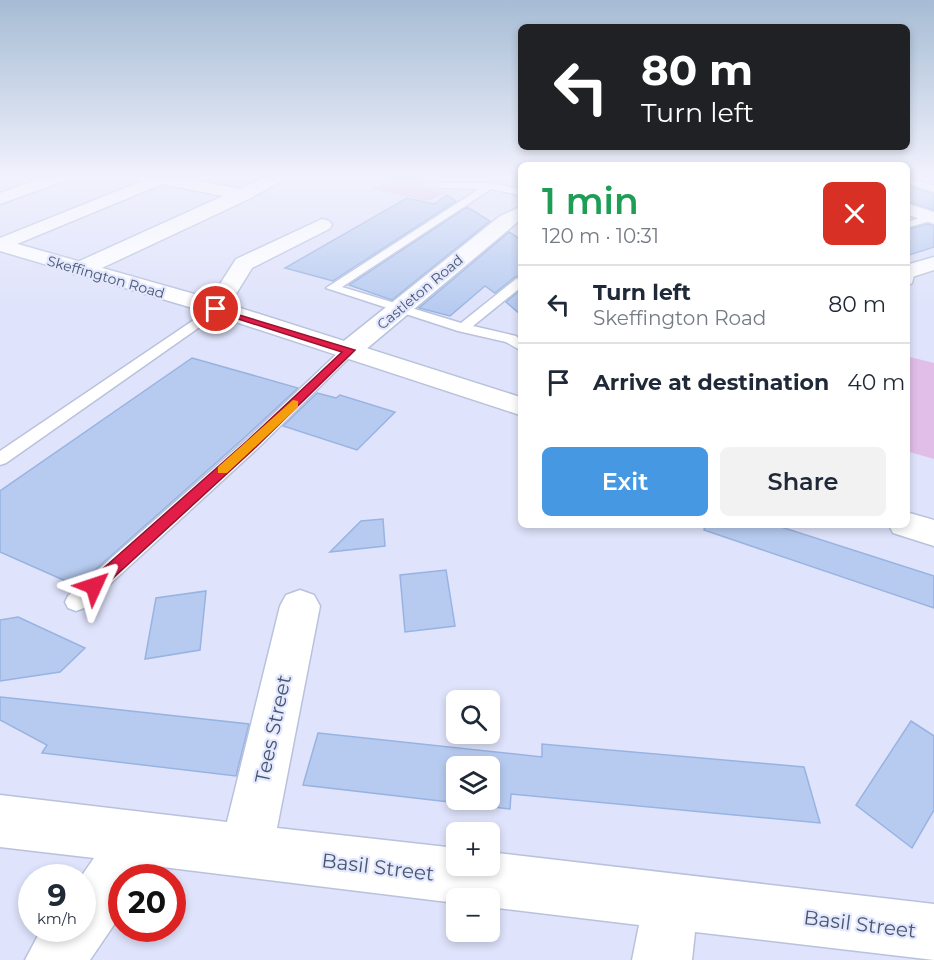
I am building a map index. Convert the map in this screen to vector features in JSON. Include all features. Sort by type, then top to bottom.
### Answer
[{"type":"street","points":[[0,245],[56,221]]},
{"type":"street","points":[[81,269],[187,221]]},
{"type":"street","name":"Castleton Road","points":[[349,350],[515,221]]},
{"type":"street","points":[[210,307],[228,290],[244,264],[322,225]]},
{"type":"street","name":"Skeffington Road","points":[[0,245],[349,350],[518,405]]},
{"type":"street","points":[[910,525],[934,533]]},
{"type":"street","name":"Tees Street","points":[[246,851],[300,606]]},
{"type":"street","name":"Basil Street","points":[[0,821],[934,933]]},
{"type":"street","points":[[96,902],[143,837]]},
{"type":"street","points":[[662,960],[671,902]]},
{"type":"street","points":[[55,960],[67,942]]},
{"type":"lane","points":[[435,221],[332,288],[464,328],[517,340]]},
{"type":"lane","points":[[464,328],[518,284]]},
{"type":"lane","points":[[0,459],[210,307]]},
{"type":"lane","points":[[76,602],[252,444],[349,350]]},
{"type":"shaded area","points":[[910,357],[934,363],[934,459],[910,452]]},
{"type":"building","points":[[367,221],[426,221],[333,281],[285,268]]},
{"type":"building","points":[[446,221],[490,221],[392,300],[349,285]]},
{"type":"building","points":[[928,224],[934,226],[934,247],[910,255],[910,229]]},
{"type":"building","points":[[509,232],[518,238],[518,276],[495,293],[485,286],[450,316],[419,308]]},
{"type":"building","points":[[518,292],[518,312],[506,302]]},
{"type":"building","points":[[192,358],[298,388],[77,586],[0,552],[0,491]]},
{"type":"building","points":[[317,393],[336,398],[340,395],[395,412],[357,450],[283,426]]},
{"type":"building","points":[[383,519],[385,546],[330,552],[361,521]]},
{"type":"building","points":[[704,528],[784,528],[934,576],[934,608],[704,530]]},
{"type":"building","points":[[446,570],[455,626],[405,632],[400,575]]},
{"type":"building","points":[[206,591],[200,650],[145,659],[156,598]]},
{"type":"building","points":[[18,617],[85,648],[60,672],[0,681],[0,620]]},
{"type":"building","points":[[0,697],[249,724],[236,776],[42,753],[47,745],[0,720]]},
{"type":"building","points":[[911,721],[934,736],[934,810],[912,848],[856,805]]},
{"type":"building","points":[[318,733],[542,757],[542,744],[804,767],[820,823],[511,794],[510,809],[500,808],[500,756],[446,756],[446,802],[303,785]]},
{"type":"slow traffic","points":[[222,470],[293,404]]},
{"type":"route","points":[[94,586],[252,444],[349,350],[216,309]]}]
